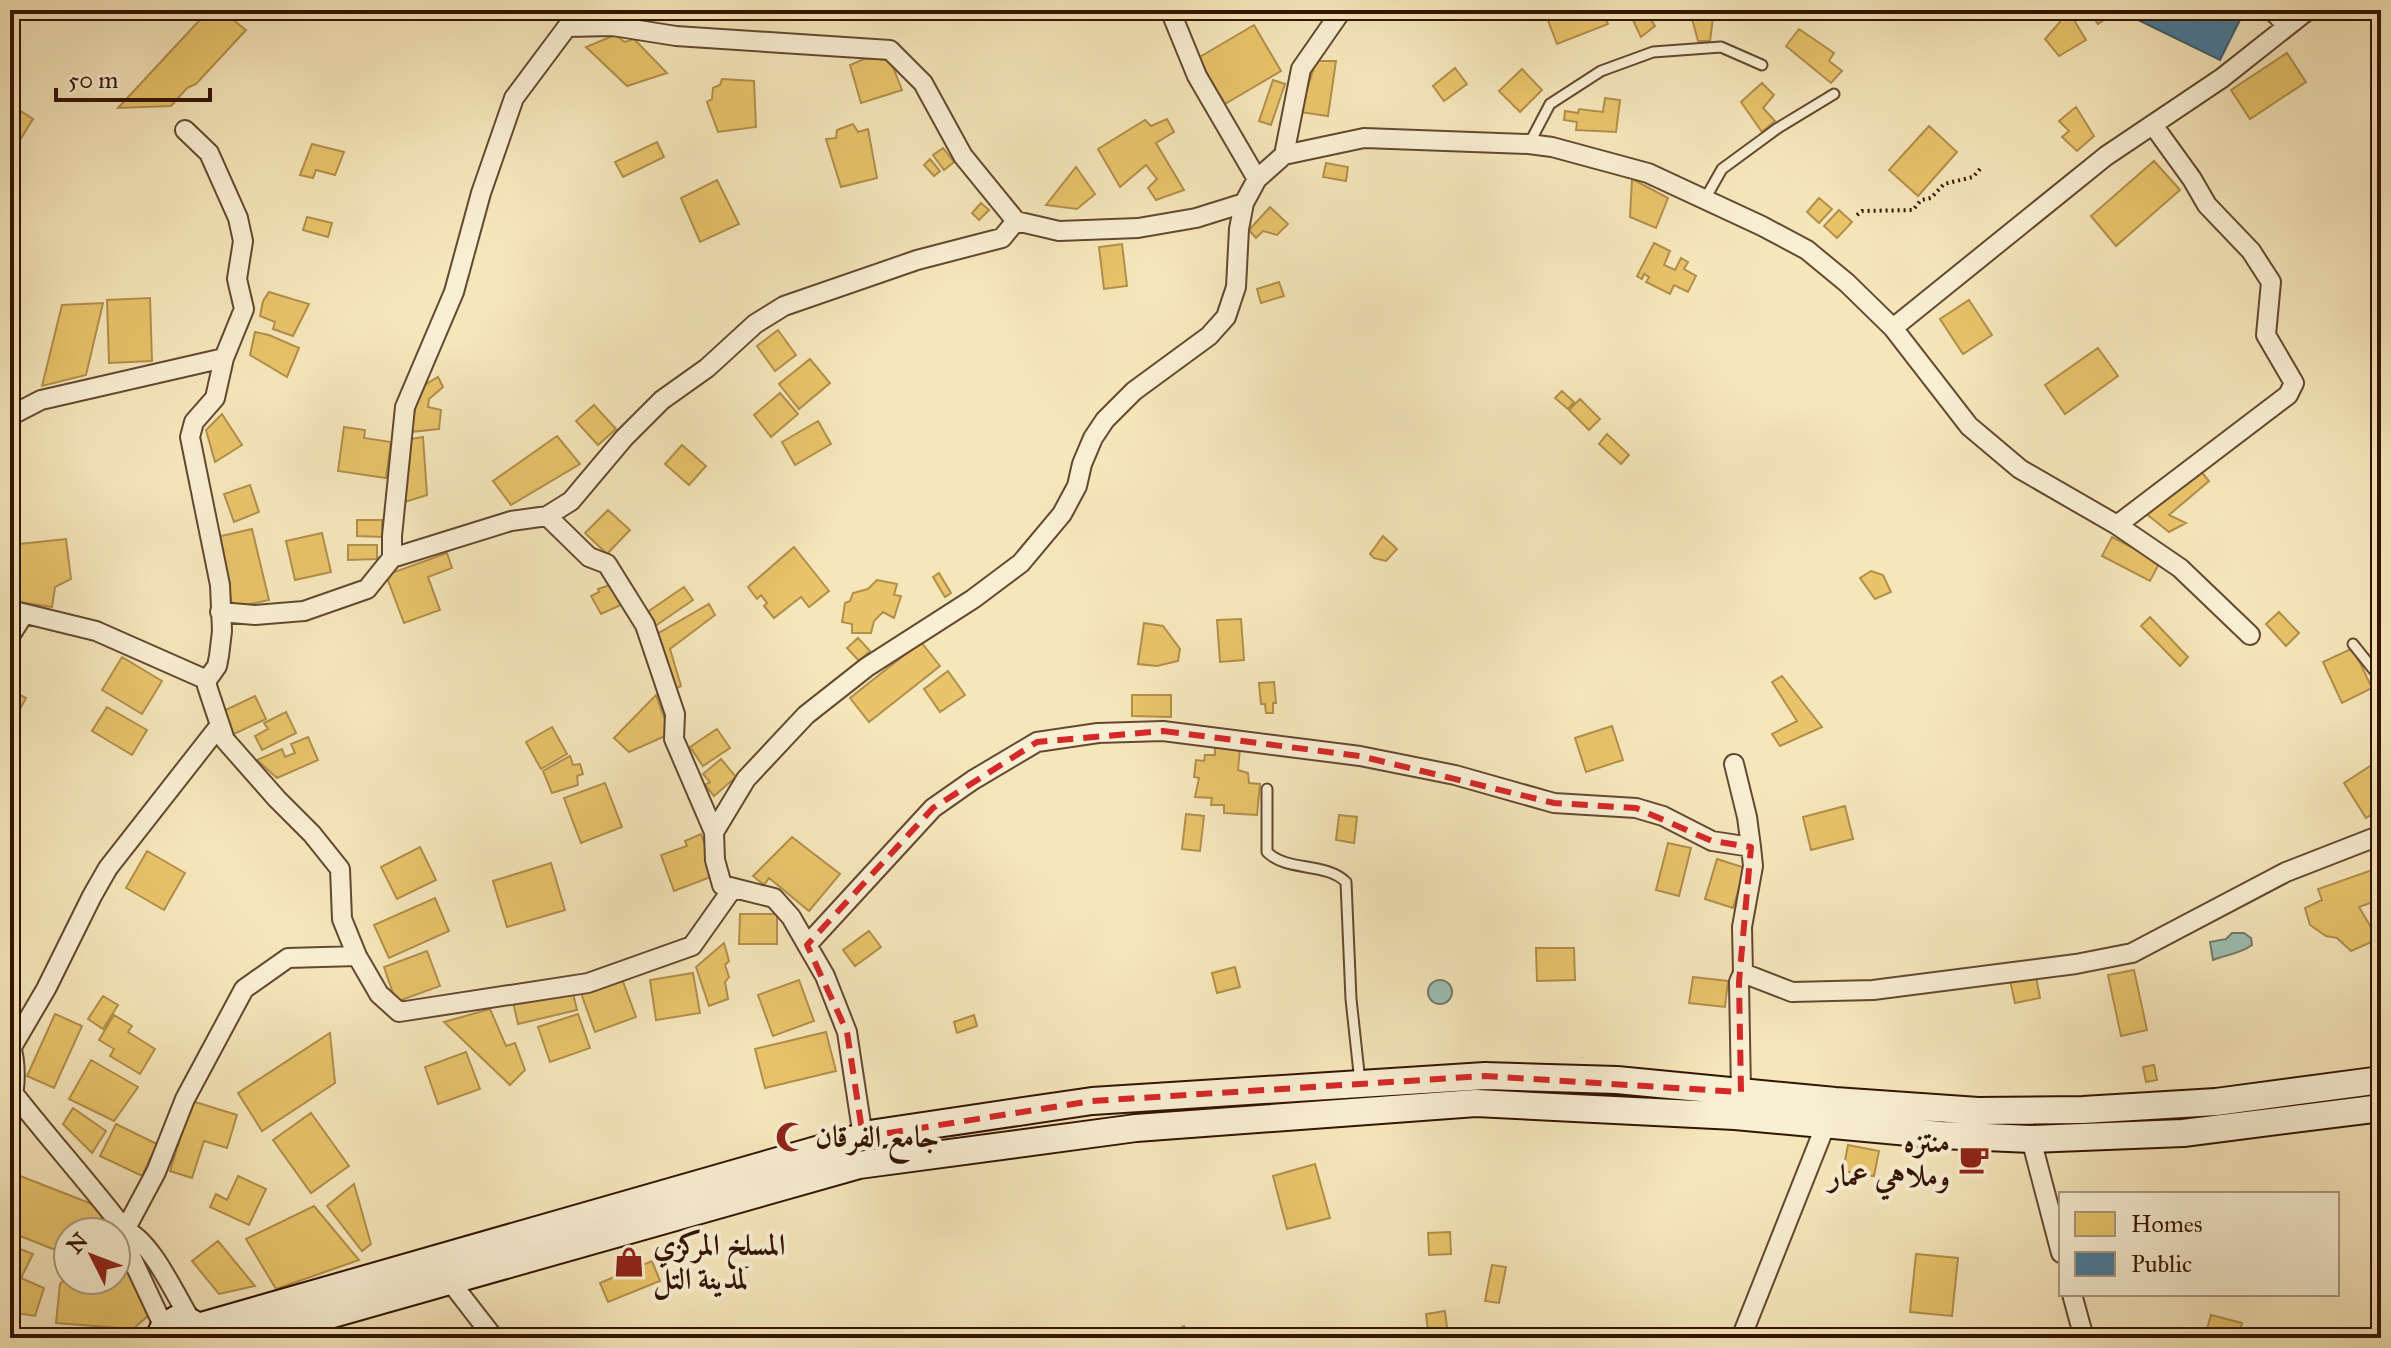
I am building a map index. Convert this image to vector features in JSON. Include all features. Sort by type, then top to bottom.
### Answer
[{"type":"main road","points":[[161,1332],[177,1319],[198,1329],[863,1137],[1092,1101],[1485,1076],[1617,1080],[1978,1111],[2083,1110],[2216,1102],[2381,1080]]},
{"type":"main road","points":[[248,1338],[859,1165],[1136,1128],[1476,1103],[1735,1116],[1941,1135],[2031,1139],[2183,1133],[2381,1108]]},
{"type":"street","points":[[1170,10],[1197,76],[1257,179]]},
{"type":"street","points":[[1284,155],[1301,69],[1342,10]]},
{"type":"street","points":[[2272,10],[2287,26]]},
{"type":"street","points":[[1893,328],[2106,156],[2222,78],[2308,10]]},
{"type":"street","points":[[392,558],[405,407],[454,292],[481,193],[514,98],[567,27],[613,26],[676,36],[890,50],[923,83],[963,156],[1016,221],[1059,231],[1138,228],[1196,218],[1244,203]]},
{"type":"street","points":[[2117,525],[2288,395],[2294,383],[2266,335],[2271,282],[2251,251],[2207,205],[2153,125]]},
{"type":"street","points":[[185,130],[209,153],[238,218],[243,241],[237,279],[244,309],[224,358],[215,398],[194,422],[190,437],[220,585],[222,631],[219,656],[217,666],[207,680]]},
{"type":"street","points":[[714,832],[746,779],[806,715],[867,667],[985,590],[1021,563],[1042,539],[1062,514],[1077,486],[1082,464],[1105,420],[1134,391],[1209,336],[1226,317],[1236,287],[1239,229],[1244,203],[1257,179],[1284,155],[1364,138],[1552,147],[1648,173],[1807,250],[1847,283],[1893,328],[1969,426],[2020,469],[2117,525],[2180,568],[2250,635]]},
{"type":"street","points":[[220,612],[255,615],[304,611],[367,589],[392,558],[511,521],[547,516],[571,501],[624,438],[662,400],[707,368],[755,324],[784,306],[917,260],[1002,238],[1016,221]]},
{"type":"street","points":[[10,416],[54,397],[224,358]]},
{"type":"street","points":[[547,516],[589,557],[607,564],[645,625],[675,714],[674,739],[714,832],[715,860],[722,885],[774,898],[791,917],[825,976],[847,1032],[863,1137]]},
{"type":"street","points":[[10,636],[17,612],[96,631],[207,680]]},
{"type":"street","points":[[207,680],[225,740],[340,869],[342,919],[357,956],[379,994],[399,1012],[588,983],[692,946],[733,888]]},
{"type":"street","points":[[114,1216],[81,1173],[12,1102],[15,1066],[11,1044],[46,989],[108,868],[220,725]]},
{"type":"street","points":[[807,945],[933,808],[1037,742],[1098,733],[1163,731],[1360,756],[1467,778],[1554,803],[1636,808],[1663,816],[1712,841],[1751,847]]},
{"type":"street","points":[[1734,764],[1747,817],[1753,866],[1742,927],[1743,973],[1739,982],[1741,1092]]},
{"type":"street","points":[[1743,973],[1792,992],[1873,990],[2076,964],[2132,953],[2286,872],[2381,835]]},
{"type":"street","points":[[132,1217],[156,1172],[185,1099],[244,989],[288,958],[357,956]]},
{"type":"street","points":[[1741,1338],[1826,1124]]},
{"type":"street","points":[[2031,1139],[2059,1245]]},
{"type":"street","points":[[132,1234],[149,1251],[198,1329]]},
{"type":"street","points":[[132,1260],[161,1332]]},
{"type":"street","points":[[449,1280],[494,1338]]},
{"type":"street","points":[[2073,1296],[2084,1338]]},
{"type":"lane","points":[[1529,144],[1550,104],[1601,71],[1653,52],[1721,47],[1762,65]]},
{"type":"lane","points":[[1705,199],[1722,169],[1778,128],[1834,94]]},
{"type":"lane","points":[[2353,644],[2381,679]]},
{"type":"lane","points":[[1267,789],[1267,852],[1275,860],[1319,870],[1346,882],[1355,1045],[1361,1086]]},
{"type":"path","points":[[1857,215],[1862,211],[1913,210],[1921,200],[1931,198],[1944,184],[1973,177],[1980,169]]},
{"type":"highlighted area","points":[[1163,731],[1360,756],[1554,803],[1636,808],[1712,841],[1751,847],[1739,982],[1741,1092],[1485,1076],[1092,1101],[863,1137],[847,1032],[807,945],[933,808],[1037,742]]},
{"type":"water","points":[[2232,933],[2244,933],[2251,938],[2252,945],[2213,960],[2210,942],[2226,939]]},
{"type":"water","points":[[1440,980],[1451,987],[1452,992],[1445,1003],[1440,1004],[1429,997],[1428,992],[1435,981]]},
{"type":"building: Homes","points":[[209,10],[221,10],[246,30],[171,106],[118,108]]},
{"type":"building: Homes","points":[[1544,10],[1602,10],[1608,24],[1557,44]]},
{"type":"building: Homes","points":[[1628,10],[1645,10],[1655,26],[1641,37]]},
{"type":"building: Homes","points":[[1714,10],[1710,41],[1698,41],[1690,11]]},
{"type":"building: Homes","points":[[2068,10],[2086,40],[2059,56],[2045,39],[2060,22],[2058,16]]},
{"type":"building: Homes","points":[[2088,10],[2118,10],[2098,24]]},
{"type":"building: Homes","points":[[1254,25],[1281,71],[1225,104],[1198,58]]},
{"type":"building: Homes","points":[[1799,29],[1834,53],[1829,61],[1842,71],[1831,83],[1786,46]]},
{"type":"building: Homes","points":[[615,35],[625,42],[634,39],[667,73],[627,86],[586,47]]},
{"type":"building: Homes","points":[[2287,53],[2306,82],[2250,119],[2231,90]]},
{"type":"building: Homes","points":[[881,57],[891,62],[902,90],[861,103],[850,65]]},
{"type":"building: Homes","points":[[1316,61],[1336,61],[1328,116],[1300,112]]},
{"type":"building: Homes","points":[[1455,68],[1467,84],[1444,101],[1433,86]]},
{"type":"building: Homes","points":[[1522,69],[1542,90],[1520,112],[1499,91]]},
{"type":"building: Homes","points":[[722,79],[754,81],[756,127],[718,132],[707,102],[712,99],[713,88],[720,85]]},
{"type":"building: Homes","points":[[1273,80],[1285,84],[1271,125],[1259,121]]},
{"type":"building: Homes","points":[[1762,83],[1774,95],[1763,108],[1775,121],[1762,132],[1741,102]]},
{"type":"building: Homes","points":[[1605,98],[1620,100],[1616,132],[1576,130],[1577,122],[1564,120],[1565,111],[1603,112]]},
{"type":"building: Homes","points":[[10,104],[33,119],[10,156]]},
{"type":"building: Homes","points":[[2076,107],[2094,136],[2077,151],[2062,137],[2069,131],[2059,121]]},
{"type":"building: Homes","points":[[1167,119],[1174,132],[1156,143],[1184,190],[1156,200],[1148,188],[1157,179],[1146,165],[1120,187],[1098,149],[1145,120],[1151,126]]},
{"type":"building: Homes","points":[[853,124],[858,132],[868,129],[877,178],[841,187],[826,139],[836,138],[837,130]]},
{"type":"building: Homes","points":[[1929,126],[1957,152],[1918,196],[1889,170]]},
{"type":"building: Homes","points":[[657,142],[664,157],[623,177],[615,162]]},
{"type":"building: Homes","points":[[312,144],[344,152],[335,175],[316,170],[313,178],[300,175]]},
{"type":"building: Homes","points":[[943,148],[954,162],[944,170],[933,155]]},
{"type":"building: Homes","points":[[930,159],[940,171],[934,176],[924,165]]},
{"type":"building: Homes","points":[[2154,161],[2180,190],[2116,246],[2091,216]]},
{"type":"building: Homes","points":[[1326,163],[1348,167],[1346,181],[1323,177]]},
{"type":"building: Homes","points":[[1076,167],[1095,194],[1077,209],[1046,205]]},
{"type":"building: Homes","points":[[1632,179],[1668,198],[1656,228],[1630,217]]},
{"type":"building: Homes","points":[[717,180],[739,224],[700,242],[681,198]]},
{"type":"building: Homes","points":[[1819,198],[1832,209],[1819,223],[1807,212]]},
{"type":"building: Homes","points":[[981,203],[989,210],[979,220],[972,213]]},
{"type":"building: Homes","points":[[1270,207],[1288,224],[1277,235],[1263,231],[1256,238],[1249,230]]},
{"type":"building: Homes","points":[[1839,210],[1852,222],[1837,238],[1824,226]]},
{"type":"building: Homes","points":[[307,217],[332,223],[328,237],[303,230]]},
{"type":"building: Homes","points":[[1654,243],[1670,251],[1664,265],[1675,270],[1681,258],[1688,262],[1684,269],[1696,276],[1688,292],[1674,285],[1670,294],[1646,282],[1649,277],[1644,274],[1642,279],[1637,276]]},
{"type":"building: Homes","points":[[1122,244],[1127,286],[1104,289],[1099,247]]},
{"type":"building: Homes","points":[[1279,282],[1284,296],[1261,303],[1257,289]]},
{"type":"building: Homes","points":[[269,292],[309,304],[293,336],[273,329],[275,322],[260,316],[263,301]]},
{"type":"building: Homes","points":[[150,298],[152,361],[109,363],[107,300]]},
{"type":"building: Homes","points":[[1969,300],[1992,335],[1963,354],[1940,319]]},
{"type":"building: Homes","points":[[103,303],[86,375],[42,386],[62,305]]},
{"type":"building: Homes","points":[[778,330],[796,355],[775,371],[757,346]]},
{"type":"building: Homes","points":[[255,332],[299,348],[287,377],[250,355]]},
{"type":"building: Homes","points":[[2098,348],[2118,376],[2065,414],[2045,385]]},
{"type":"building: Homes","points":[[810,359],[830,383],[799,409],[779,384]]},
{"type":"building: Homes","points":[[438,377],[443,387],[429,399],[428,407],[441,410],[439,429],[410,432],[420,388]]},
{"type":"building: Homes","points":[[1562,391],[1574,402],[1568,409],[1555,398]]},
{"type":"building: Homes","points":[[780,393],[798,414],[771,437],[754,415]]},
{"type":"building: Homes","points":[[1580,399],[1600,419],[1589,430],[1569,410]]},
{"type":"building: Homes","points":[[594,405],[616,429],[598,445],[576,421]]},
{"type":"building: Homes","points":[[222,414],[242,445],[215,462],[206,430]]},
{"type":"building: Homes","points":[[818,421],[831,444],[795,465],[782,442]]},
{"type":"building: Homes","points":[[344,427],[365,430],[364,438],[391,442],[386,478],[338,471]]},
{"type":"building: Homes","points":[[1607,434],[1629,455],[1621,464],[1599,444]]},
{"type":"building: Homes","points":[[557,436],[580,464],[511,505],[493,481]]},
{"type":"building: Homes","points":[[423,437],[427,495],[405,502],[405,440]]},
{"type":"building: Homes","points":[[682,445],[706,466],[689,485],[665,464]]},
{"type":"building: Homes","points":[[2200,470],[2209,481],[2169,515],[2186,523],[2169,532],[2144,512]]},
{"type":"building: Homes","points":[[250,485],[259,512],[234,522],[224,494]]},
{"type":"building: Homes","points":[[608,510],[630,530],[607,554],[585,533]]},
{"type":"building: Homes","points":[[357,520],[382,520],[382,537],[357,536]]},
{"type":"building: Homes","points":[[252,529],[269,600],[233,608],[217,537]]},
{"type":"building: Homes","points":[[322,533],[331,572],[295,580],[286,541]]},
{"type":"building: Homes","points":[[1383,536],[1397,549],[1386,561],[1370,554]]},
{"type":"building: Homes","points":[[2112,537],[2160,562],[2150,581],[2102,556]]},
{"type":"building: Homes","points":[[66,539],[71,579],[55,587],[52,607],[13,601],[14,592],[10,591],[10,545]]},
{"type":"building: Homes","points":[[348,545],[377,545],[377,559],[348,560]]},
{"type":"building: Homes","points":[[794,547],[829,591],[809,607],[801,597],[774,618],[764,606],[767,603],[761,595],[757,599],[748,587]]},
{"type":"building: Homes","points":[[447,553],[452,568],[428,577],[440,610],[404,623],[386,575]]},
{"type":"building: Homes","points":[[1871,571],[1883,575],[1891,592],[1875,599],[1860,578]]},
{"type":"building: Homes","points":[[939,573],[951,593],[945,597],[933,577]]},
{"type":"building: Homes","points":[[877,580],[897,584],[894,595],[901,596],[894,618],[883,612],[874,621],[871,633],[852,633],[852,624],[842,622],[845,603],[850,601],[853,593],[868,589]]},
{"type":"building: Homes","points":[[613,584],[623,604],[601,614],[591,596],[599,592],[598,589]]},
{"type":"building: Homes","points":[[684,587],[693,600],[655,626],[646,613]]},
{"type":"building: Homes","points":[[709,604],[715,615],[670,649],[681,686],[673,690],[657,634]]},
{"type":"building: Homes","points":[[2279,612],[2299,633],[2286,646],[2266,624]]},
{"type":"building: Homes","points":[[2150,617],[2188,657],[2180,666],[2141,626]]},
{"type":"building: Homes","points":[[1241,619],[1244,660],[1220,662],[1217,620]]},
{"type":"building: Homes","points":[[1144,623],[1163,626],[1180,649],[1178,661],[1157,666],[1138,664]]},
{"type":"building: Homes","points":[[858,638],[870,651],[859,661],[847,648]]},
{"type":"building: Homes","points":[[921,642],[940,666],[869,722],[850,698]]},
{"type":"building: Homes","points":[[2353,648],[2372,688],[2342,703],[2323,662]]},
{"type":"building: Homes","points":[[122,657],[162,681],[142,714],[102,690]]},
{"type":"building: Homes","points":[[948,671],[965,695],[940,712],[924,689]]},
{"type":"building: Homes","points":[[1782,676],[1822,727],[1780,746],[1772,734],[1797,721],[1772,682]]},
{"type":"building: Homes","points":[[1274,682],[1276,703],[1273,703],[1273,713],[1266,713],[1265,704],[1261,704],[1259,683]]},
{"type":"building: Homes","points":[[10,690],[26,698],[10,728]]},
{"type":"building: Homes","points":[[656,695],[670,734],[629,752],[614,738]]},
{"type":"building: Homes","points":[[1132,695],[1171,695],[1171,717],[1132,716]]},
{"type":"building: Homes","points":[[255,696],[266,719],[230,736],[219,713]]},
{"type":"building: Homes","points":[[107,707],[147,730],[132,755],[92,731]]},
{"type":"building: Homes","points":[[286,712],[296,733],[262,750],[255,736],[268,729],[264,723]]},
{"type":"building: Homes","points":[[1612,726],[1623,760],[1586,772],[1575,738]]},
{"type":"building: Homes","points":[[552,727],[567,754],[541,769],[526,742]]},
{"type":"building: Homes","points":[[717,729],[730,748],[703,766],[690,747]]},
{"type":"building: Homes","points":[[308,737],[318,760],[277,778],[257,760],[282,749],[285,757],[295,753],[291,744]]},
{"type":"building: Homes","points":[[1215,747],[1240,748],[1238,770],[1248,773],[1249,783],[1260,784],[1257,815],[1224,813],[1224,805],[1211,805],[1212,798],[1195,797],[1199,778],[1194,777],[1196,760],[1204,761],[1205,755],[1215,755]]},
{"type":"building: Homes","points":[[570,756],[573,765],[580,764],[583,774],[577,776],[578,785],[552,793],[543,771]]},
{"type":"building: Homes","points":[[721,759],[736,777],[714,796],[705,785],[710,782],[703,774]]},
{"type":"building: Homes","points":[[2381,759],[2381,808],[2366,818],[2344,783]]},
{"type":"building: Homes","points":[[605,783],[622,827],[581,843],[564,798]]},
{"type":"building: Homes","points":[[1845,806],[1853,839],[1811,850],[1803,817]]},
{"type":"building: Homes","points":[[1186,814],[1204,816],[1200,851],[1182,849]]},
{"type":"building: Homes","points":[[1339,815],[1357,817],[1354,843],[1336,840]]},
{"type":"building: Homes","points":[[701,834],[716,875],[674,891],[661,855],[687,846],[685,841]]},
{"type":"building: Homes","points":[[792,837],[840,874],[809,911],[769,878],[764,885],[753,876]]},
{"type":"building: Homes","points":[[1668,843],[1691,848],[1679,896],[1656,890]]},
{"type":"building: Homes","points":[[420,847],[436,880],[397,899],[381,867]]},
{"type":"building: Homes","points":[[147,851],[185,873],[164,910],[126,888]]},
{"type":"building: Homes","points":[[1717,859],[1745,868],[1733,908],[1705,899]]},
{"type":"building: Homes","points":[[551,863],[565,910],[507,927],[493,881]]},
{"type":"building: Homes","points":[[2375,869],[2381,882],[2381,899],[2359,907],[2378,939],[2351,951],[2337,938],[2326,936],[2310,925],[2305,908],[2322,900],[2318,889]]},
{"type":"building: Homes","points":[[435,898],[449,931],[389,958],[374,925]]},
{"type":"building: Homes","points":[[740,914],[777,914],[777,944],[739,944]]},
{"type":"building: Homes","points":[[869,931],[881,947],[855,966],[843,950]]},
{"type":"building: Homes","points":[[724,943],[729,961],[725,965],[729,977],[725,982],[728,999],[709,1006],[696,967]]},
{"type":"building: Homes","points":[[1536,948],[1574,948],[1575,980],[1537,981]]},
{"type":"building: Homes","points":[[427,951],[440,986],[396,1002],[384,967]]},
{"type":"building: Homes","points":[[1235,967],[1240,987],[1217,993],[1212,973]]},
{"type":"building: Homes","points":[[2134,970],[2147,1030],[2121,1036],[2108,975]]},
{"type":"building: Homes","points":[[2035,971],[2040,998],[2015,1003],[2009,976]]},
{"type":"building: Homes","points":[[693,973],[700,1013],[656,1020],[650,980]]},
{"type":"building: Homes","points":[[1693,977],[1728,981],[1725,1007],[1689,1003]]},
{"type":"building: Homes","points":[[622,979],[636,1017],[595,1032],[581,993]]},
{"type":"building: Homes","points":[[799,980],[814,1021],[773,1036],[758,995]]},
{"type":"building: Homes","points":[[572,989],[577,1010],[518,1024],[513,1002]]},
{"type":"building: Homes","points":[[103,996],[118,1005],[103,1029],[88,1019]]},
{"type":"building: Homes","points":[[490,1009],[506,1046],[515,1043],[525,1070],[510,1085],[444,1022]]},
{"type":"building: Homes","points":[[55,1014],[82,1026],[54,1088],[27,1076]]},
{"type":"building: Homes","points":[[578,1014],[590,1048],[550,1062],[538,1027]]},
{"type":"building: Homes","points":[[114,1015],[132,1026],[128,1032],[155,1049],[140,1074],[110,1056],[114,1049],[99,1040]]},
{"type":"building: Homes","points":[[974,1015],[977,1026],[957,1033],[954,1022]]},
{"type":"building: Homes","points":[[826,1032],[836,1071],[765,1088],[755,1049]]},
{"type":"building: Homes","points":[[330,1033],[335,1083],[262,1131],[238,1093]]},
{"type":"building: Homes","points":[[466,1052],[480,1089],[438,1104],[425,1067]]},
{"type":"building: Homes","points":[[91,1060],[138,1087],[114,1121],[69,1099]]},
{"type":"building: Homes","points":[[2154,1065],[2157,1080],[2146,1082],[2143,1067]]},
{"type":"building: Homes","points":[[192,1101],[237,1115],[227,1148],[204,1141],[192,1178],[170,1171]]},
{"type":"building: Homes","points":[[73,1108],[106,1131],[92,1153],[63,1124]]},
{"type":"building: Homes","points":[[311,1113],[349,1166],[311,1193],[273,1140]]},
{"type":"building: Homes","points":[[116,1124],[157,1144],[142,1176],[100,1156]]},
{"type":"building: Homes","points":[[1848,1145],[1879,1151],[1874,1176],[1843,1171]]},
{"type":"building: Homes","points":[[1315,1164],[1330,1218],[1287,1229],[1273,1176]]},
{"type":"building: Homes","points":[[10,1172],[105,1209],[102,1216],[52,1216],[52,1249],[10,1232]]},
{"type":"building: Homes","points":[[238,1176],[266,1189],[249,1225],[210,1207],[216,1194],[227,1200]]},
{"type":"building: Homes","points":[[354,1184],[371,1244],[362,1251],[327,1206]]},
{"type":"building: Homes","points":[[314,1206],[359,1260],[276,1289],[246,1239]]},
{"type":"building: Homes","points":[[1450,1232],[1451,1254],[1429,1255],[1428,1233]]},
{"type":"building: Homes","points":[[218,1241],[255,1286],[219,1294],[192,1261]]},
{"type":"building: Homes","points":[[10,1245],[33,1254],[21,1278],[44,1288],[35,1316],[10,1312]]},
{"type":"building: Homes","points":[[1916,1254],[1958,1258],[1952,1316],[1910,1312]]},
{"type":"building: Homes","points":[[652,1261],[660,1281],[608,1302],[600,1283]]},
{"type":"building: Homes","points":[[1492,1265],[1506,1267],[1499,1303],[1485,1301]]},
{"type":"building: Homes","points":[[132,1281],[149,1315],[133,1329],[56,1323],[59,1296],[132,1296]]},
{"type":"building: Homes","points":[[1445,1311],[1447,1328],[1428,1330],[1426,1314]]},
{"type":"building: Homes","points":[[2211,1315],[2242,1323],[2238,1338],[2206,1333]]},
{"type":"building: Homes","points":[[1184,1326],[1190,1338],[1160,1338]]},
{"type":"building: Public","points":[[2135,10],[2245,10],[2220,60],[2132,17]]},
{"type":"place","name":"جامع الفرقان","points":[[791,1137]]},
{"type":"place","name":"منتزه وملاهي عمار","points":[[1974,1159]]},
{"type":"place","name":"المسلخ المركزي لمدينة التل","points":[[629,1262]]}]
